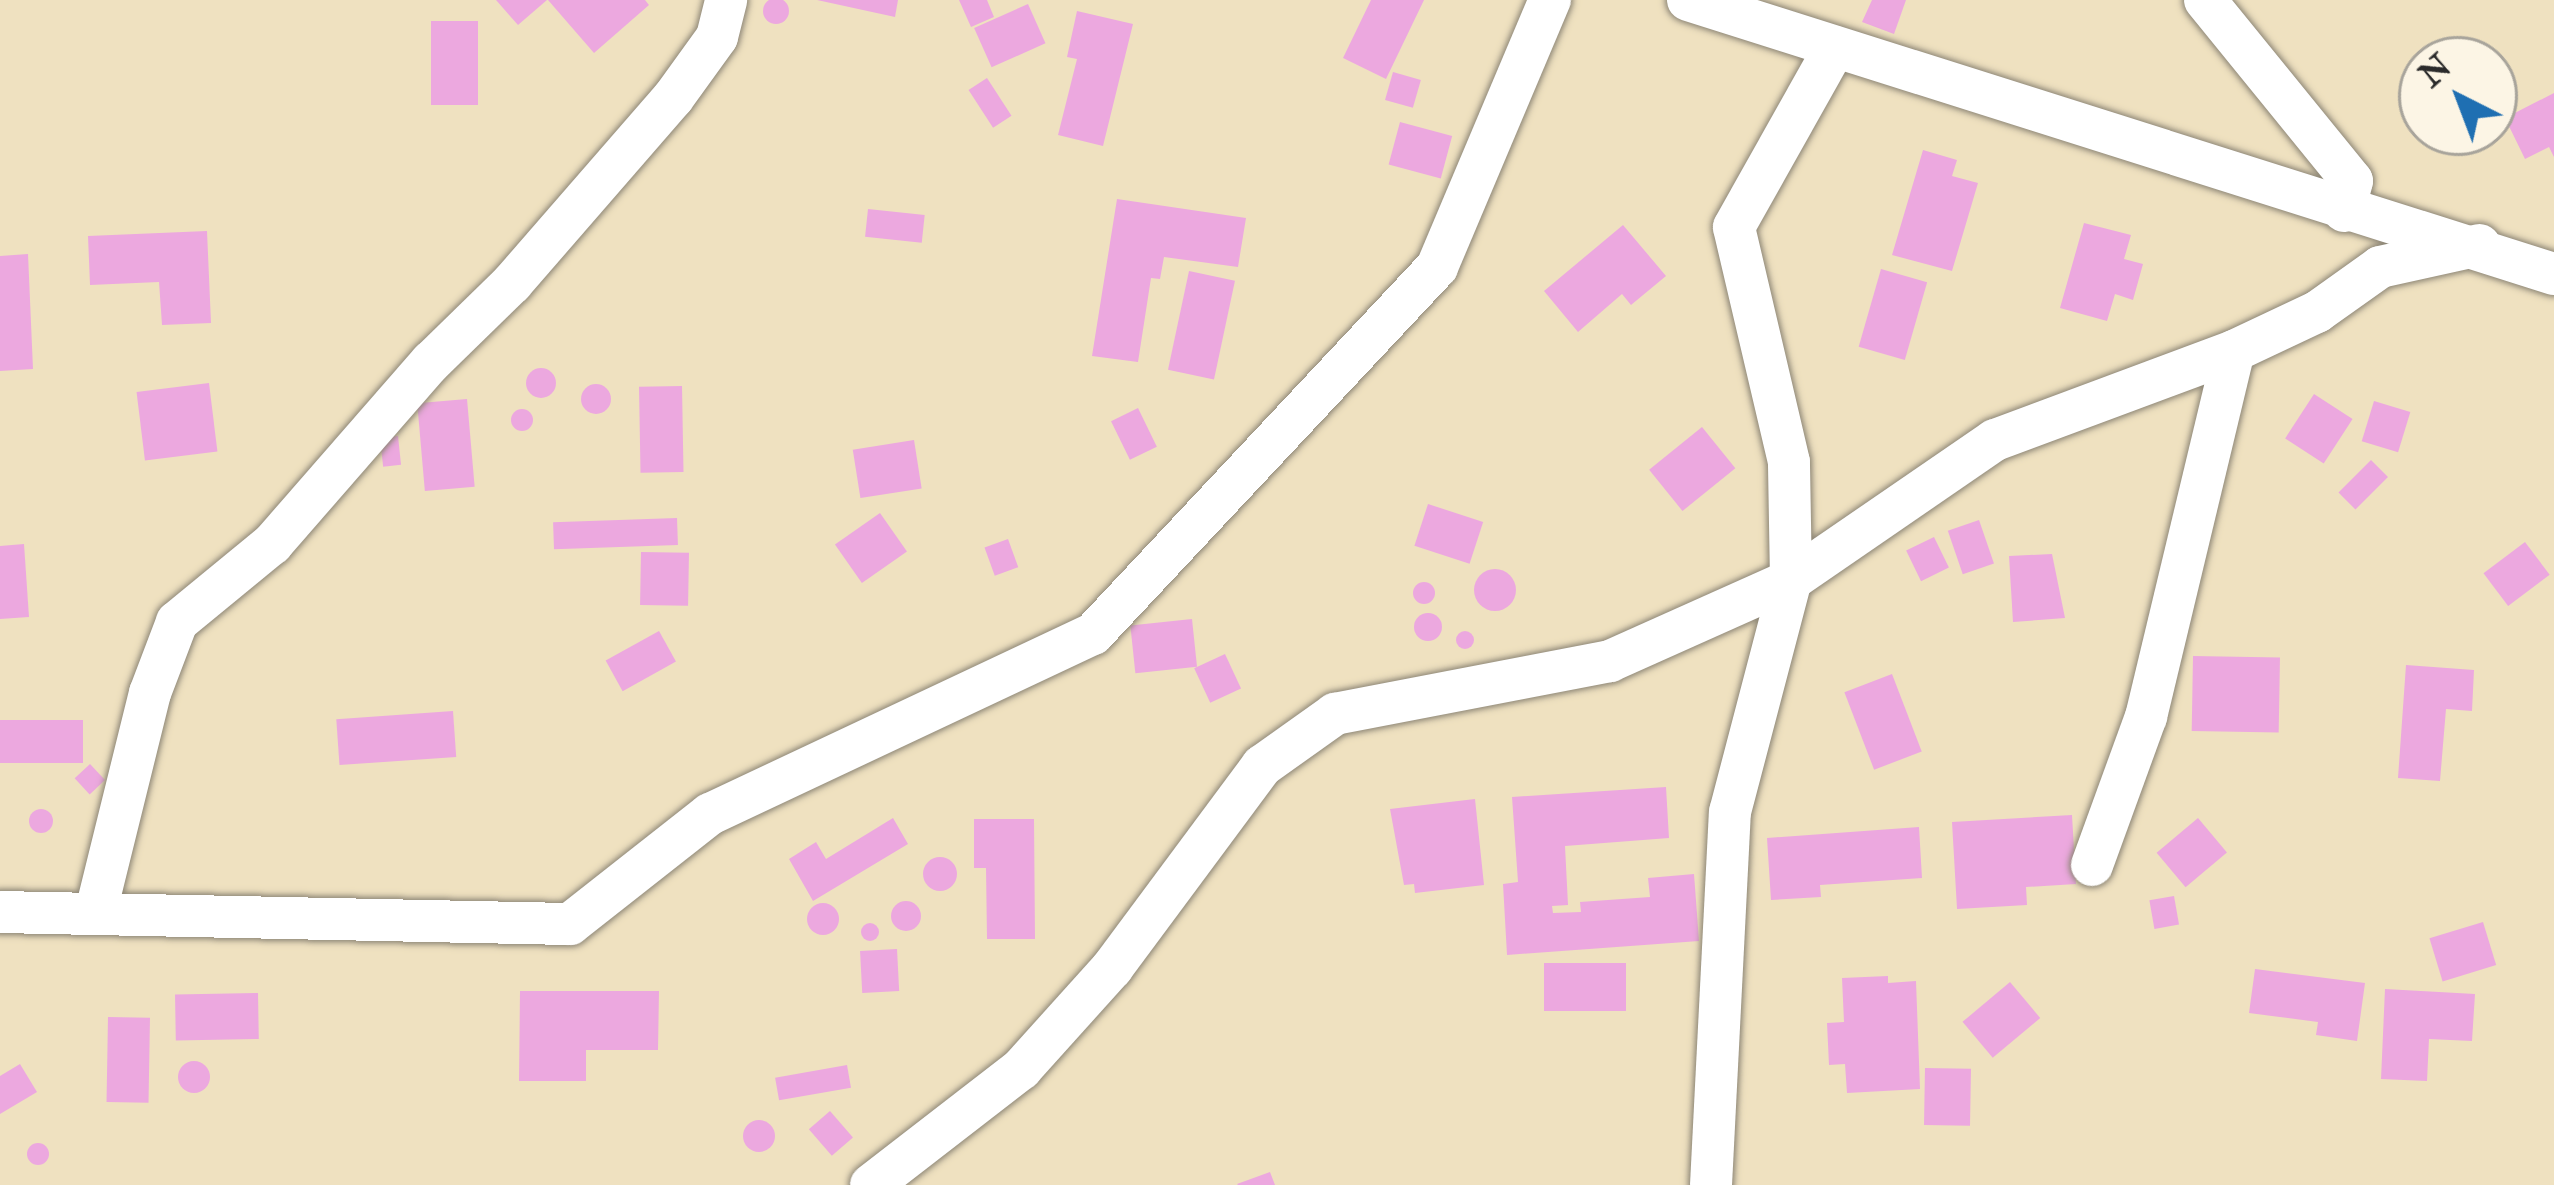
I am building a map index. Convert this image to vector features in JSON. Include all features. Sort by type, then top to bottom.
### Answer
[{"type":"street","points":[[96,911],[151,693],[177,622],[272,544],[431,362],[512,283],[673,98],[717,37],[726,0]]},
{"type":"street","points":[[0,912],[570,925],[710,814],[1093,634],[1437,267],[1550,0]]},
{"type":"street","points":[[1688,0],[2344,211],[2480,245],[2554,274]]},
{"type":"street","points":[[2205,0],[2352,181],[2344,211]]},
{"type":"street","points":[[1711,1185],[1730,812],[1791,580],[1789,462],[1734,226],[1834,47]]},
{"type":"street","points":[[871,1185],[1022,1069],[1112,968],[1262,766],[1335,714],[1610,661],[1791,580],[1995,440],[2234,351],[2317,311],[2380,267],[2480,245]]},
{"type":"street","points":[[2092,866],[2146,717],[2234,351]]},
{"type":"building","points":[[776,-2],[789,11],[776,24],[763,11]]},
{"type":"building","points":[[496,0],[547,0],[518,25]]},
{"type":"building","points":[[548,0],[645,0],[649,5],[594,53]]},
{"type":"building","points":[[817,0],[898,0],[895,17]]},
{"type":"building","points":[[959,0],[987,0],[994,17],[971,27]]},
{"type":"building","points":[[1371,0],[1424,0],[1386,79],[1343,58]]},
{"type":"building","points":[[1872,0],[1906,0],[1894,34],[1862,22]]},
{"type":"building","points":[[1028,4],[1045,43],[992,67],[974,28]]},
{"type":"building","points":[[1077,11],[1133,24],[1103,146],[1058,135],[1077,59],[1067,57]]},
{"type":"building","points":[[431,21],[478,21],[478,105],[431,105]]},
{"type":"building","points":[[1393,72],[1421,80],[1413,108],[1385,100]]},
{"type":"building","points":[[987,78],[1012,116],[993,128],[969,90]]},
{"type":"building","points":[[2554,93],[2554,157],[2549,147],[2525,159],[2518,145],[2518,111]]},
{"type":"building","points":[[1400,122],[1452,136],[1441,178],[1389,165]]},
{"type":"building","points":[[1923,150],[1957,160],[1952,176],[1978,183],[1952,271],[1892,255]]},
{"type":"building","points":[[1117,199],[1246,218],[1238,267],[1164,257],[1160,279],[1151,278],[1138,362],[1092,356]]},
{"type":"building","points":[[868,209],[925,215],[922,243],[865,237]]},
{"type":"building","points":[[2084,223],[2131,235],[2124,259],[2143,264],[2133,300],[2115,294],[2107,321],[2060,308]]},
{"type":"building","points":[[1623,225],[1666,276],[1631,305],[1622,294],[1578,332],[1544,291]]},
{"type":"building","points":[[207,231],[211,323],[162,325],[159,282],[90,285],[88,236]]},
{"type":"building","points":[[28,254],[33,369],[0,371],[0,256]]},
{"type":"building","points":[[1881,269],[1927,282],[1905,360],[1859,347]]},
{"type":"building","points":[[1189,271],[1235,281],[1214,380],[1168,370]]},
{"type":"building","points":[[541,368],[552,372],[556,383],[552,394],[541,398],[530,394],[526,383],[530,372]]},
{"type":"building","points":[[209,383],[217,451],[145,460],[137,392]]},
{"type":"building","points":[[596,384],[611,399],[596,414],[581,399]]},
{"type":"building","points":[[682,386],[684,472],[641,473],[639,387]]},
{"type":"building","points":[[2314,394],[2353,419],[2324,464],[2285,438]]},
{"type":"building","points":[[467,399],[475,487],[425,491],[417,403]]},
{"type":"building","points":[[2374,401],[2410,412],[2398,452],[2362,441]]},
{"type":"building","points":[[1138,408],[1157,447],[1130,460],[1111,421]]},
{"type":"building","points":[[522,409],[533,420],[522,431],[511,420]]},
{"type":"building","points":[[1702,427],[1735,468],[1683,511],[1649,470]]},
{"type":"building","points":[[398,436],[401,465],[383,467],[380,438]]},
{"type":"building","points":[[914,440],[922,488],[860,498],[853,450]]},
{"type":"building","points":[[2371,460],[2388,477],[2355,509],[2338,493]]},
{"type":"building","points":[[1428,504],[1483,522],[1470,564],[1414,546]]},
{"type":"building","points":[[880,513],[907,552],[862,583],[835,545]]},
{"type":"building","points":[[677,518],[678,545],[554,549],[553,522]]},
{"type":"building","points":[[1979,520],[1994,563],[1963,574],[1948,531]]},
{"type":"building","points":[[1934,537],[1949,568],[1921,581],[1906,551]]},
{"type":"building","points":[[1008,539],[1018,567],[995,576],[985,548]]},
{"type":"building","points":[[2525,542],[2550,575],[2508,606],[2483,573]]},
{"type":"building","points":[[24,544],[29,617],[0,619],[0,546]]},
{"type":"building","points":[[641,552],[689,553],[688,606],[640,605]]},
{"type":"building","points":[[2052,554],[2065,618],[2013,622],[2009,556]]},
{"type":"building","points":[[1495,569],[1510,575],[1516,590],[1510,605],[1495,611],[1480,605],[1474,590],[1480,575]]},
{"type":"building","points":[[1424,582],[1435,593],[1424,604],[1413,593]]},
{"type":"building","points":[[1428,613],[1438,617],[1442,627],[1438,637],[1428,641],[1418,637],[1414,627],[1418,617]]},
{"type":"building","points":[[1192,619],[1197,667],[1135,673],[1130,625]]},
{"type":"building","points":[[659,631],[676,662],[623,691],[606,661]]},
{"type":"building","points":[[1465,631],[1474,640],[1465,649],[1456,640]]},
{"type":"building","points":[[1225,654],[1241,688],[1210,703],[1194,668]]},
{"type":"building","points":[[2193,656],[2280,658],[2279,733],[2192,731]]},
{"type":"building","points":[[2406,665],[2474,670],[2472,711],[2446,709],[2440,781],[2398,778]]},
{"type":"building","points":[[1892,674],[1922,751],[1874,770],[1844,692]]},
{"type":"building","points":[[453,711],[456,757],[339,765],[336,719]]},
{"type":"building","points":[[0,720],[83,720],[83,763],[0,763]]},
{"type":"building","points":[[90,764],[105,780],[90,794],[75,778]]},
{"type":"building","points":[[1666,787],[1669,838],[1565,846],[1568,905],[1552,906],[1553,913],[1581,912],[1580,902],[1650,897],[1648,878],[1694,874],[1699,941],[1507,955],[1503,884],[1518,882],[1512,797]]},
{"type":"building","points":[[1475,799],[1484,885],[1415,893],[1414,884],[1404,885],[1390,809]]},
{"type":"building","points":[[41,809],[50,812],[50,830],[41,833],[32,830],[29,821],[32,812]]},
{"type":"building","points":[[2072,815],[2076,884],[2026,887],[2027,905],[1957,909],[1952,822]]},
{"type":"building","points":[[893,818],[908,844],[813,901],[789,859],[816,842],[826,859]]},
{"type":"building","points":[[2198,818],[2227,852],[2186,887],[2157,853]]},
{"type":"building","points":[[974,819],[1034,819],[1035,939],[987,939],[986,868],[974,868]]},
{"type":"building","points":[[1919,827],[1922,878],[1820,885],[1821,897],[1771,900],[1767,838]]},
{"type":"building","points":[[940,857],[952,862],[957,874],[952,886],[940,891],[928,886],[923,874],[928,862]]},
{"type":"building","points":[[2174,896],[2179,925],[2154,929],[2149,900]]},
{"type":"building","points":[[906,901],[921,916],[906,931],[891,916]]},
{"type":"building","points":[[823,903],[834,908],[839,919],[834,930],[823,935],[812,930],[807,919],[812,908]]},
{"type":"building","points":[[2483,922],[2496,965],[2443,981],[2429,938]]},
{"type":"building","points":[[870,923],[879,932],[870,941],[861,932]]},
{"type":"building","points":[[897,949],[899,991],[862,993],[860,951]]},
{"type":"building","points":[[1544,963],[1626,963],[1626,1011],[1544,1011]]},
{"type":"building","points":[[2255,969],[2365,983],[2357,1041],[2316,1035],[2318,1022],[2249,1013]]},
{"type":"building","points":[[1888,976],[1888,983],[1916,981],[1920,1089],[1847,1093],[1845,1064],[1829,1065],[1827,1023],[1844,1022],[1842,978]]},
{"type":"building","points":[[2010,982],[2040,1018],[1993,1058],[1963,1022]]},
{"type":"building","points":[[2385,989],[2475,994],[2472,1041],[2429,1039],[2427,1081],[2381,1079]]},
{"type":"building","points":[[520,991],[659,991],[658,1050],[586,1050],[586,1081],[519,1081]]},
{"type":"building","points":[[258,993],[259,1039],[176,1040],[175,994]]},
{"type":"building","points":[[108,1017],[150,1018],[149,1103],[107,1102]]},
{"type":"building","points":[[194,1061],[205,1066],[210,1077],[205,1088],[194,1093],[183,1088],[178,1077],[183,1066]]},
{"type":"building","points":[[20,1064],[37,1092],[0,1114],[0,1076]]},
{"type":"building","points":[[847,1065],[851,1088],[779,1100],[775,1078]]},
{"type":"building","points":[[1925,1068],[1971,1069],[1970,1126],[1924,1125]]},
{"type":"building","points":[[830,1111],[853,1137],[832,1156],[809,1129]]},
{"type":"building","points":[[759,1120],[770,1125],[775,1136],[770,1147],[759,1152],[748,1147],[743,1136],[748,1125]]},
{"type":"building","points":[[38,1143],[49,1154],[38,1165],[27,1154]]},
{"type":"building","points":[[1270,1172],[1275,1185],[1237,1184]]}]
